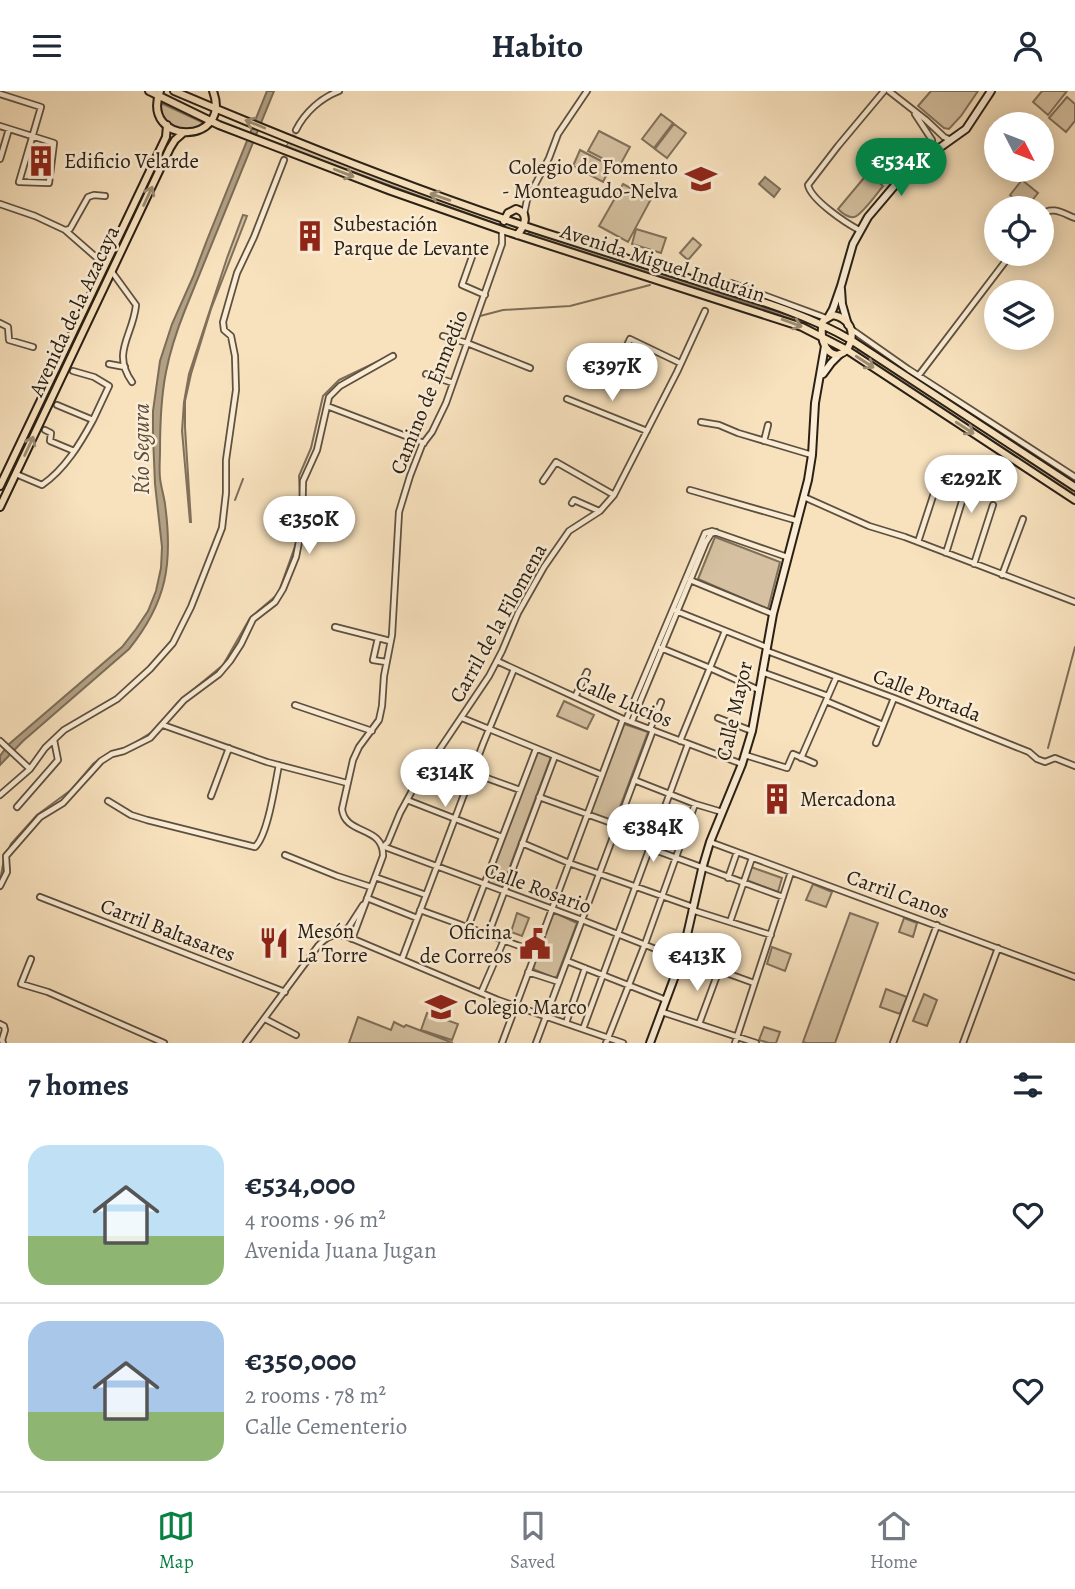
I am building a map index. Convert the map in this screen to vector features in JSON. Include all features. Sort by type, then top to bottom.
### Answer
[{"type":"main road","name":"Avenida Miguel Induráin","points":[[149,91],[159,93],[219,125],[391,191],[517,235],[779,319],[822,336],[1075,500]]},
{"type":"main road","name":"Avenida Miguel Induráin","points":[[174,91],[384,177],[504,219],[787,310],[826,319],[851,340],[1075,487]]},
{"type":"main road","points":[[159,93],[159,113],[167,125],[183,133],[200,130],[211,121],[216,109],[214,91]]},
{"type":"main road","points":[[841,286],[842,304],[850,327],[851,340],[844,352],[834,354],[825,346],[822,336],[859,230],[901,176],[970,124],[991,91]]},
{"type":"main road","name":"Avenida de la Azacaya","points":[[0,487],[166,137],[167,125]]},
{"type":"main road","name":"Avenida de la Azacaya","points":[[0,507],[170,148],[183,133]]},
{"type":"main road","points":[[502,230],[504,219],[516,209],[524,214],[524,225],[517,235]]},
{"type":"main road","points":[[826,319],[837,315],[850,327]]},
{"type":"main road","name":"Calle Mayor","points":[[650,1043],[682,958],[710,842],[742,764],[752,731],[773,614],[804,497],[812,455],[815,403],[825,346]]},
{"type":"main road","name":"Calle Mayor","points":[[820,379],[827,366],[844,352]]},
{"type":"street","points":[[296,129],[306,113],[340,91]]},
{"type":"street","points":[[524,214],[527,200],[558,134],[587,91]]},
{"type":"street","points":[[859,230],[843,221],[813,195],[808,190],[808,185],[887,91],[944,137],[952,140]]},
{"type":"street","points":[[0,94],[41,107],[33,136],[19,182],[49,183],[54,142],[33,136],[9,129],[0,127]]},
{"type":"street","points":[[909,107],[932,140],[931,155]]},
{"type":"street","points":[[0,159],[9,129]]},
{"type":"street","points":[[0,795],[30,769],[45,748],[64,730],[117,699],[150,669],[173,643],[191,607],[222,528],[226,493],[226,460],[236,390],[235,356],[231,336],[224,330],[223,322],[237,273],[284,160]]},
{"type":"street","points":[[65,230],[70,229],[88,197],[106,196]]},
{"type":"street","points":[[516,209],[527,200]]},
{"type":"street","points":[[0,204],[65,230],[105,265]]},
{"type":"street","points":[[1054,211],[1075,218]]},
{"type":"street","name":"Camino de Enmedio","points":[[384,847],[373,835],[350,824],[344,818],[342,809],[355,754],[379,720],[382,706],[395,588],[399,512],[410,476],[453,383],[502,244],[502,230]]},
{"type":"street","points":[[502,244],[517,235]]},
{"type":"street","points":[[473,254],[462,285],[485,295]]},
{"type":"street","points":[[919,375],[1003,266]]},
{"type":"street","points":[[112,272],[136,305],[134,320],[122,350],[126,373],[132,382]]},
{"type":"street","points":[[731,283],[826,319]]},
{"type":"street","name":"Carril de la Filomena","points":[[384,847],[407,800],[497,661],[518,613],[544,567],[569,531],[600,511],[614,495],[705,311]]},
{"type":"street","points":[[0,323],[8,327],[9,340],[33,347]]},
{"type":"street","points":[[850,327],[1075,477]]},
{"type":"street","points":[[443,336],[530,368]]},
{"type":"street","points":[[621,358],[630,339],[680,363]]},
{"type":"street","points":[[0,886],[7,873],[6,856],[40,817],[63,803],[101,761],[150,738],[184,701],[219,674],[241,645],[253,619],[275,602],[296,557],[302,526],[303,481],[317,450],[330,397],[340,386],[393,356]]},
{"type":"street","points":[[109,364],[125,367]]},
{"type":"street","points":[[16,474],[42,485],[75,451],[93,420],[109,387],[94,377],[73,371]]},
{"type":"street","points":[[426,374],[453,383]]},
{"type":"street","points":[[567,399],[647,431]]},
{"type":"street","points":[[57,405],[93,420]]},
{"type":"street","points":[[327,406],[424,443]]},
{"type":"street","points":[[701,422],[719,425],[812,455]]},
{"type":"street","points":[[764,441],[768,425]]},
{"type":"street","points":[[45,431],[51,433],[50,441],[75,451]]},
{"type":"street","points":[[543,481],[556,462],[614,495]]},
{"type":"street","points":[[0,465],[8,469]]},
{"type":"street","points":[[946,554],[972,469]]},
{"type":"street","points":[[690,490],[798,521]]},
{"type":"street","points":[[918,543],[935,490]]},
{"type":"street","points":[[804,497],[869,526],[1075,603]]},
{"type":"street","points":[[572,503],[574,500],[600,511]]},
{"type":"street","points":[[974,564],[993,505]]},
{"type":"street","points":[[1002,575],[1023,519]]},
{"type":"street","points":[[503,1043],[602,775],[675,610],[703,535],[709,531],[716,532],[787,557]]},
{"type":"street","points":[[688,579],[773,614]]},
{"type":"street","name":"Calle Portada","points":[[675,610],[836,678],[1029,752],[1037,759],[1045,762],[1055,758],[1075,767]]},
{"type":"street","points":[[335,627],[390,641]]},
{"type":"street","points":[[680,741],[725,631]]},
{"type":"street","points":[[378,638],[373,660],[386,662]]},
{"type":"street","points":[[659,647],[760,691]]},
{"type":"street","name":"Calle Lucios","points":[[497,661],[627,720],[742,764]]},
{"type":"street","points":[[402,959],[514,669]]},
{"type":"street","points":[[575,697],[587,672]]},
{"type":"street","points":[[762,672],[883,725]]},
{"type":"street","points":[[801,758],[836,678]]},
{"type":"street","points":[[876,743],[894,698]]},
{"type":"street","points":[[536,1043],[661,702]]},
{"type":"street","points":[[295,705],[372,731]]},
{"type":"street","points":[[461,718],[602,775]]},
{"type":"street","points":[[718,718],[752,731]]},
{"type":"street","points":[[163,725],[267,762],[347,783]]},
{"type":"street","points":[[17,807],[58,760],[54,740]]},
{"type":"street","points":[[0,741],[30,769]]},
{"type":"street","points":[[583,1029],[688,744]]},
{"type":"street","points":[[211,796],[229,748]]},
{"type":"street","points":[[468,927],[536,749]]},
{"type":"street","points":[[745,755],[787,768],[793,754],[814,763]]},
{"type":"street","points":[[488,935],[555,756]]},
{"type":"street","points":[[434,759],[520,790]]},
{"type":"street","points":[[108,801],[131,815],[255,847],[261,841],[279,765]]},
{"type":"street","points":[[634,780],[722,812]]},
{"type":"street","points":[[539,797],[617,825]]},
{"type":"street","points":[[407,800],[502,837]]},
{"type":"street","points":[[606,1041],[645,944],[695,804]]},
{"type":"street","points":[[614,835],[783,897]]},
{"type":"street","name":"Carril Canos","points":[[710,842],[1075,977]]},
{"type":"street","points":[[522,843],[693,909],[771,935]]},
{"type":"street","points":[[352,939],[384,847]]},
{"type":"street","name":"Calle Rosario","points":[[384,847],[754,983]]},
{"type":"street","points":[[728,878],[737,852]]},
{"type":"street","points":[[285,855],[371,887]]},
{"type":"street","points":[[730,922],[752,858]]},
{"type":"street","points":[[735,1043],[792,872]]},
{"type":"street","points":[[375,877],[426,895]]},
{"type":"street","name":"Carril Baltasares","points":[[40,897],[285,992]]},
{"type":"street","points":[[367,898],[417,918]]},
{"type":"street","points":[[343,936],[367,898]]},
{"type":"street","points":[[420,910],[536,952]]},
{"type":"street","points":[[892,1043],[937,925]]},
{"type":"street","points":[[246,1043],[318,946],[329,936],[337,935],[481,993],[583,1029],[606,1041],[623,1043]]},
{"type":"street","points":[[481,993],[503,940]]},
{"type":"street","points":[[963,1043],[998,948]]},
{"type":"street","points":[[31,959],[22,984],[48,992],[164,1043]]},
{"type":"street","points":[[567,961],[666,1000]]},
{"type":"street","points":[[566,1023],[585,968]]},
{"type":"street","points":[[699,1024],[719,970]]},
{"type":"street","points":[[528,972],[559,982]]},
{"type":"street","points":[[661,1012],[756,1043]]},
{"type":"street","points":[[265,1019],[296,1035]]},
{"type":"street","points":[[0,1024],[5,1030],[3,1043]]},
{"type":"shaded area","points":[[267,91],[274,91],[182,318],[164,382],[160,481],[165,504],[168,545],[159,598],[142,632],[129,649],[23,741],[0,765],[0,756],[8,745],[122,647],[148,611],[156,591],[162,547],[155,484],[153,411],[160,361],[172,324]]},
{"type":"shaded area","points":[[931,91],[978,91],[949,129],[944,128],[918,106]]},
{"type":"shaded area","points":[[1042,91],[1067,91],[1050,112],[1045,112],[1033,102]]},
{"type":"shaded area","points":[[1067,97],[1075,104],[1075,121],[1066,132],[1054,122],[1054,112]]},
{"type":"shaded area","points":[[161,103],[204,123],[189,129],[175,127],[164,118]]},
{"type":"shaded area","points":[[661,114],[673,123],[654,148],[642,139]]},
{"type":"shaded area","points":[[674,124],[686,133],[667,158],[655,149]]},
{"type":"shaded area","points":[[599,131],[630,147],[619,167],[588,151]]},
{"type":"shaded area","points":[[289,141],[394,184],[501,221],[499,225],[286,148]]},
{"type":"shaded area","points":[[580,150],[611,166],[603,182],[573,166]]},
{"type":"shaded area","points":[[868,173],[883,186],[861,213],[854,217],[847,216],[838,209]]},
{"type":"shaded area","points":[[765,177],[780,189],[774,197],[759,184]]},
{"type":"shaded area","points":[[1020,182],[1024,182],[1038,193],[1036,196],[1010,195]]},
{"type":"shaded area","points":[[623,184],[651,199],[628,242],[599,226]]},
{"type":"shaded area","points":[[243,215],[247,216],[211,309],[185,401],[190,522],[182,431],[184,402],[189,374],[227,258]]},
{"type":"shaded area","points":[[636,229],[666,238],[661,253],[632,244]]},
{"type":"shaded area","points":[[529,231],[800,319],[799,322],[534,236],[529,234]]},
{"type":"shaded area","points":[[693,238],[701,245],[688,260],[680,253]]},
{"type":"shaded area","points":[[859,349],[1075,491],[1075,495],[857,352]]},
{"type":"shaded area","points":[[715,537],[780,562],[768,609],[698,579]]},
{"type":"shaded area","points":[[564,701],[594,715],[587,729],[557,716]]},
{"type":"shaded area","points":[[624,724],[648,732],[614,823],[590,814]]},
{"type":"shaded area","points":[[537,752],[551,757],[502,888],[488,883]]},
{"type":"shaded area","points":[[751,867],[782,878],[778,892],[746,880]]},
{"type":"shaded area","points":[[813,884],[832,892],[826,907],[806,900]]},
{"type":"shaded area","points":[[517,913],[529,918],[522,936],[511,932]]},
{"type":"shaded area","points":[[555,913],[577,923],[555,978],[533,968]]},
{"type":"shaded area","points":[[850,913],[878,923],[835,1043],[803,1042]]},
{"type":"shaded area","points":[[904,918],[917,923],[913,937],[899,932]]},
{"type":"shaded area","points":[[772,947],[791,954],[785,971],[767,964]]},
{"type":"shaded area","points":[[886,989],[907,997],[900,1014],[880,1007]]},
{"type":"shaded area","points":[[924,994],[937,1000],[927,1026],[913,1021]]},
{"type":"shaded area","points":[[427,1013],[458,1024],[452,1040],[421,1030]]},
{"type":"shaded area","points":[[358,1017],[391,1030],[394,1022],[404,1027],[406,1025],[453,1043],[349,1043]]},
{"type":"shaded area","points":[[764,1027],[780,1032],[776,1043],[759,1040]]},
{"type":"waterway","points":[[480,316],[503,310],[570,306],[650,285]]},
{"type":"waterway","points":[[300,498],[299,476],[311,448],[323,396],[339,380],[383,359]]},
{"type":"waterway","points":[[235,500],[243,479]]},
{"type":"waterway","points":[[165,718],[177,703],[223,665],[250,618],[278,594],[298,538]]},
{"type":"waterway","points":[[1048,748],[1075,647]]},
{"type":"waterway","points":[[136,742],[152,732]]},
{"type":"waterway","points":[[8,851],[37,815],[71,790],[94,763],[110,752],[128,747]]},
{"type":"waterway","points":[[0,881],[4,859]]},
{"type":"tunnel","points":[[284,160],[296,130]]},
{"type":"place","name":"Edificio Velarde","points":[[41,161]]},
{"type":"place","name":"Colegio de Fomento - Monteagudo-Nelva","points":[[701,179]]},
{"type":"place","name":"Subestación Parque de Levante","points":[[310,236]]},
{"type":"place","name":"Mercadona","points":[[777,799]]},
{"type":"place","name":"Mesón La Torre","points":[[274,943]]},
{"type":"place","name":"Oficina de Correos","points":[[535,944]]},
{"type":"place","name":"Colegio Marco","points":[[441,1007]]},
{"type":"water label","name":"Río Segura","points":[[141,449]]}]
